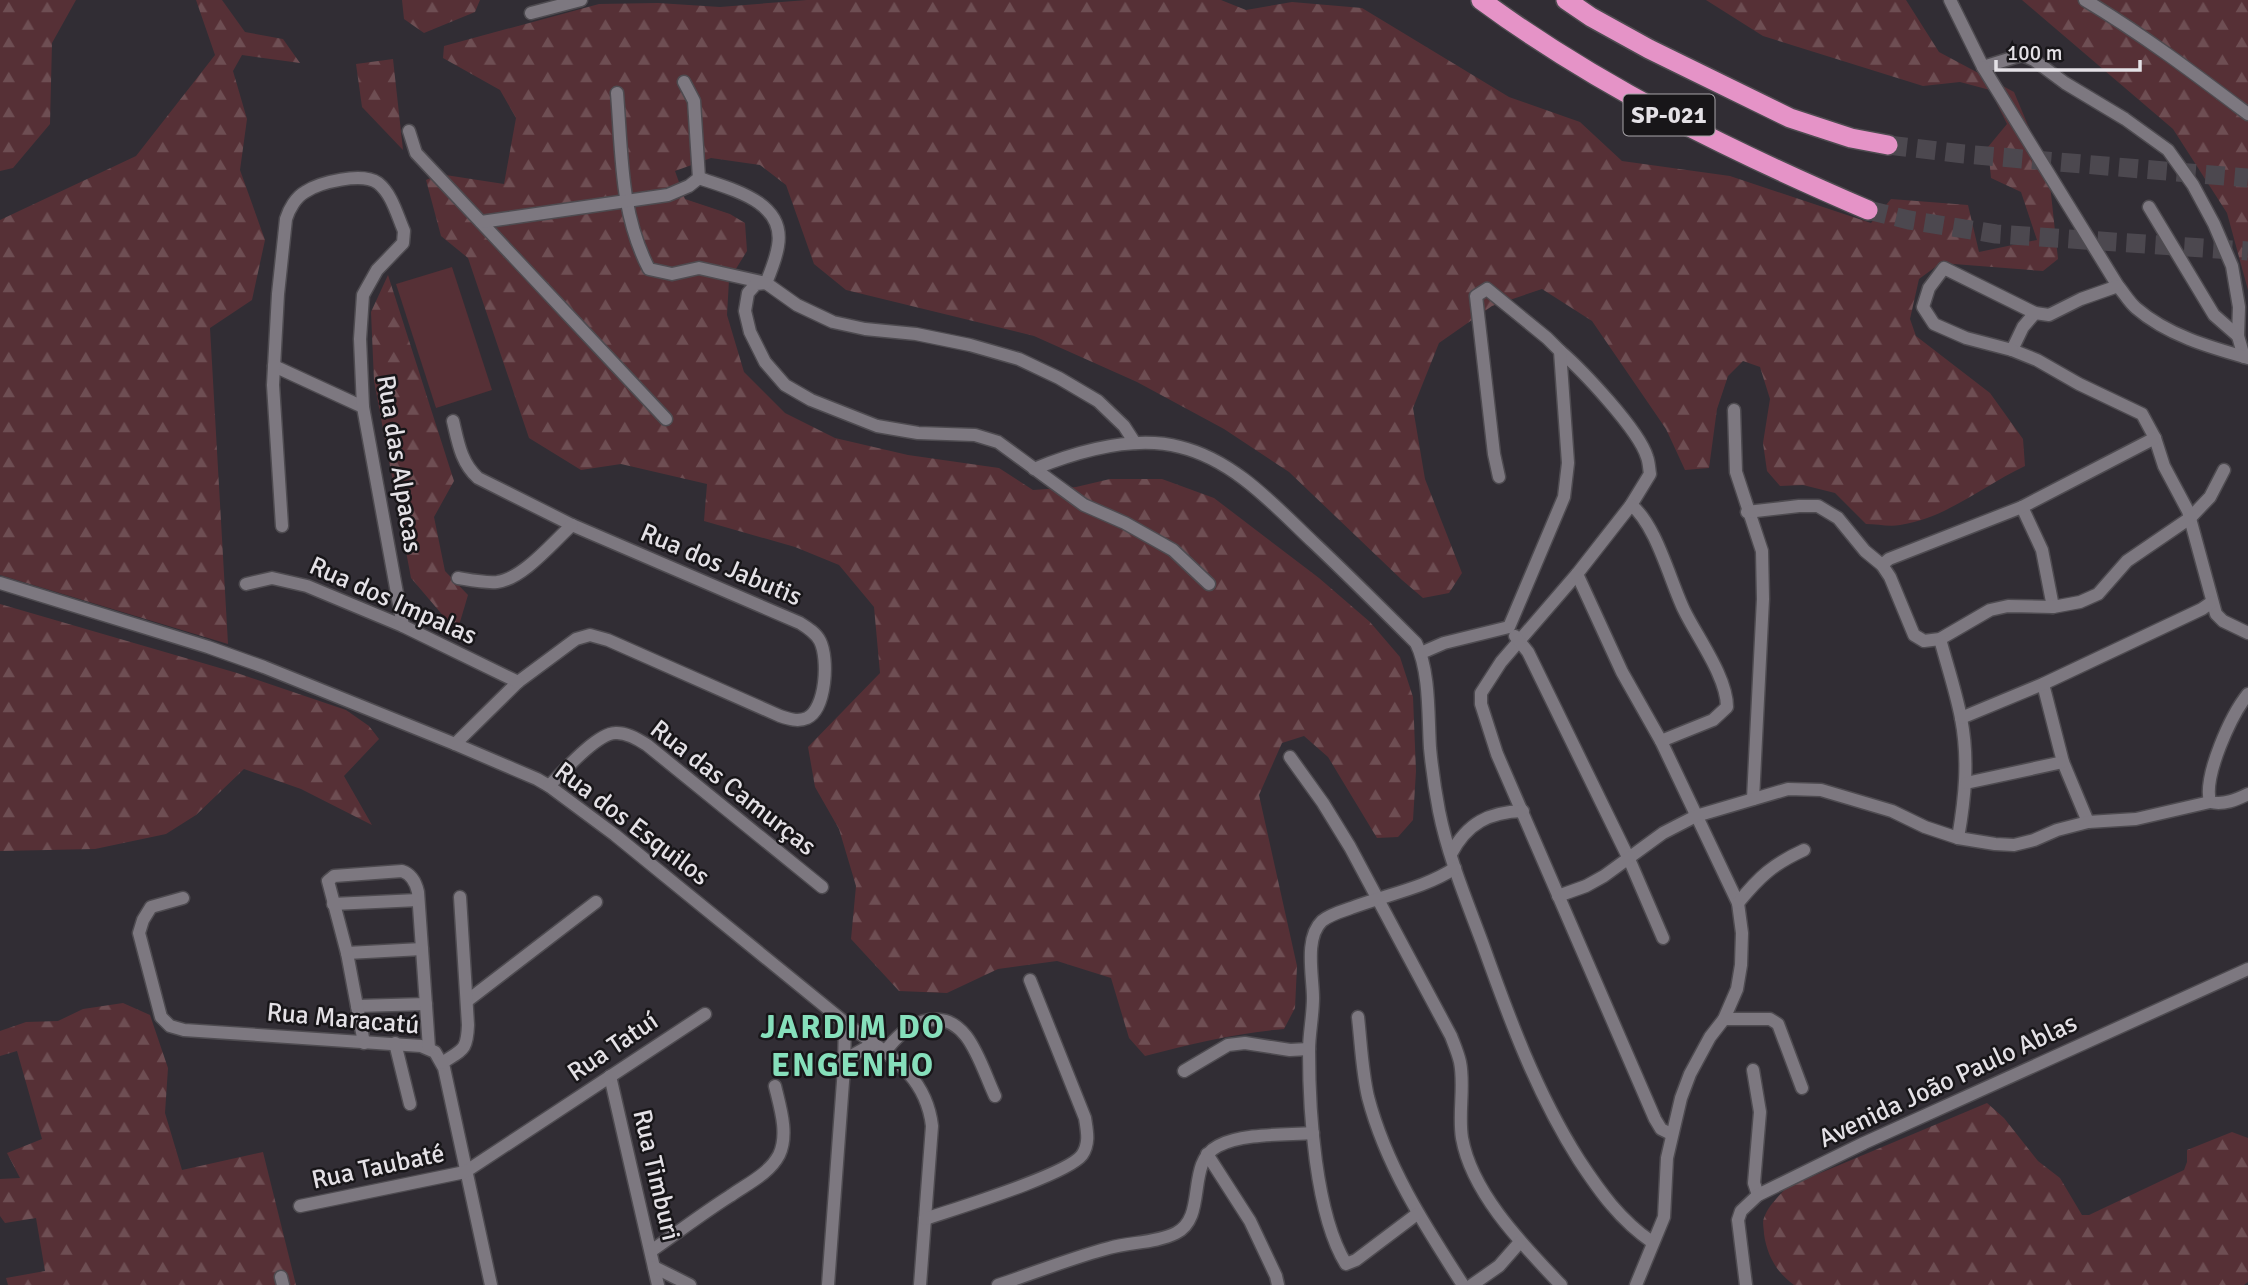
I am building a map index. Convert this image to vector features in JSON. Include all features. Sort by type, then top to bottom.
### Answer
[{"type":"highway","name":"SP-021","points":[[1480,0],[1529,36],[1623,93],[1793,178],[1868,210]]},
{"type":"highway","name":"SP-021","points":[[1566,0],[1649,49],[1790,118],[1851,138],[1888,145]]},
{"type":"street","points":[[531,13],[581,0]]},
{"type":"street","points":[[1950,0],[1983,67],[2118,286],[2134,307],[2163,328],[2195,342],[2246,357]]},
{"type":"street","points":[[2085,0],[2179,62],[2248,114]]},
{"type":"street","points":[[1983,67],[2022,55],[2034,60],[2168,150],[2193,186],[2214,224],[2232,266],[2239,307],[2238,336],[2246,357]]},
{"type":"street","points":[[684,82],[694,101],[699,178]]},
{"type":"street","points":[[617,93],[625,201],[637,246],[649,270],[672,274],[699,268],[766,283],[797,305],[833,322],[930,337],[1019,359],[1059,377],[1098,401],[1124,426],[1135,443]]},
{"type":"street","points":[[409,131],[416,153],[666,419]]},
{"type":"street","name":"Rua das Alpacas","points":[[274,366],[282,246],[286,219],[293,205],[304,192],[327,183],[354,178],[373,180],[384,189],[390,199],[405,238],[377,270],[363,295],[360,339],[363,407],[403,626]]},
{"type":"street","points":[[481,222],[668,195],[689,186],[699,178]]},
{"type":"street","points":[[699,178],[748,196],[767,209],[777,225],[779,244],[766,283]]},
{"type":"street","points":[[2149,207],[2214,315],[2238,336]]},
{"type":"street","points":[[2118,286],[2081,299],[2049,315],[2035,313],[1944,268],[1929,288],[1923,307],[1934,324],[1966,338],[2012,350],[2037,360],[2079,384],[2142,414],[2190,518],[2216,614],[2223,621],[2248,633]]},
{"type":"street","points":[[766,283],[756,284],[748,293],[745,311],[750,332],[765,362],[785,386],[811,400],[877,426],[918,433],[975,435],[998,442],[1084,505],[1125,523],[1173,550],[1209,584]]},
{"type":"street","points":[[1499,477],[1476,296],[1488,289],[1578,366],[1615,410],[1647,456],[1650,474],[1631,505],[1577,575],[1501,662],[1481,693],[1481,704],[1497,754],[1655,1119],[1661,1129],[1671,1134]]},
{"type":"street","points":[[2012,350],[2023,327],[2035,313]]},
{"type":"street","points":[[1509,627],[1564,497],[1567,463],[1560,351]]},
{"type":"street","points":[[282,526],[273,411],[274,366],[363,407]]},
{"type":"street","points":[[1734,410],[1736,472],[1762,551],[1763,599],[1753,799]]},
{"type":"street","name":"Rua dos Jabutis","points":[[453,421],[464,460],[478,478],[572,525],[800,623],[820,641],[826,668],[817,709],[810,717],[795,720],[780,716],[608,640],[590,635],[576,639],[518,682],[455,744]]},
{"type":"street","points":[[1882,565],[1889,559],[2022,507],[2155,438]]},
{"type":"street","points":[[1034,469],[1086,452],[1135,443],[1179,447],[1214,460],[1261,491],[1416,643],[1421,653],[1440,812],[1455,868],[1503,1003],[1534,1079],[1557,1125],[1602,1196],[1632,1228],[1652,1242]]},
{"type":"street","points":[[1747,512],[1818,506],[1838,518],[1864,551],[1882,565],[1913,635],[1924,641],[1940,639],[1990,610],[2008,606],[2053,607],[2080,602],[2098,594],[2127,561],[2190,518],[2210,496],[2224,470]]},
{"type":"street","points":[[1631,505],[1639,512],[1648,528],[1684,611],[1698,633],[1727,695],[1727,707],[1713,720],[1661,741]]},
{"type":"street","points":[[2022,507],[2042,550],[2053,607]]},
{"type":"street","points":[[458,578],[486,582],[506,580],[525,568],[572,525]]},
{"type":"street","points":[[1577,575],[1622,672],[1661,741],[1738,903],[1742,933],[1737,989],[1724,1019],[1710,1037],[1690,1074],[1681,1098],[1667,1158],[1664,1217],[1636,1285]]},
{"type":"street","name":"Rua dos Impalas","points":[[246,584],[272,578],[307,586],[403,626],[518,682]]},
{"type":"street","name":"Rua dos Esquilos","points":[[0,583],[208,647],[455,744],[549,786],[615,835],[885,1052],[918,1084],[930,1109],[932,1144],[920,1285]]},
{"type":"street","points":[[1961,718],[2043,684],[2212,602]]},
{"type":"street","points":[[1421,653],[1444,643],[1509,627]]},
{"type":"street","points":[[1509,627],[1528,652],[1629,859],[1663,938]]},
{"type":"street","points":[[1940,639],[1961,718],[1966,783],[1958,838]]},
{"type":"street","points":[[2043,684],[2063,762],[2088,822]]},
{"type":"street","points":[[2210,802],[2210,784],[2224,738],[2233,716],[2248,694]]},
{"type":"street","name":"Rua das Camurças","points":[[549,786],[601,738],[614,733],[629,736],[647,745],[822,887]]},
{"type":"street","points":[[1290,757],[1323,803],[1451,1036],[1460,1063],[1462,1138],[1473,1171],[1520,1242],[1562,1285]]},
{"type":"street","points":[[1966,783],[2063,762]]},
{"type":"street","points":[[1558,896],[1604,876],[1662,833],[1696,816],[1788,789],[1821,790],[1892,811],[1925,827],[1958,838],[2014,845],[2034,841],[2057,830],[2088,822],[2136,819],[2210,802],[2215,804],[2234,801],[2248,794]]},
{"type":"street","points":[[1451,854],[1460,836],[1474,825],[1502,812],[1523,811]]},
{"type":"street","points":[[1738,903],[1766,871],[1804,850]]},
{"type":"street","points":[[1417,1214],[1370,1251],[1346,1264],[1329,1231],[1313,1133],[1309,1049],[1313,984],[1310,957],[1314,935],[1322,921],[1377,898],[1444,875],[1455,868]]},
{"type":"street","points":[[364,1043],[346,953],[328,887],[331,877],[402,871],[410,875],[417,886],[429,1048]]},
{"type":"street","points":[[442,1063],[468,1043],[460,897]]},
{"type":"street","name":"Rua Maracatú","points":[[183,898],[151,907],[139,933],[165,1022],[184,1030],[395,1043],[429,1048],[435,1052],[442,1063],[491,1285]]},
{"type":"street","points":[[333,904],[418,900]]},
{"type":"street","points":[[467,1001],[596,902]]},
{"type":"street","points":[[346,953],[422,949]]},
{"type":"street","name":"Avenida João Paulo Ablas","points":[[1746,1285],[1738,1220],[1741,1211],[1758,1195],[1864,1143],[2248,969]]},
{"type":"street","points":[[925,1219],[1059,1171],[1081,1156],[1087,1146],[1085,1118],[1030,980]]},
{"type":"street","points":[[357,1006],[426,1004]]},
{"type":"street","name":"Rua Tatuí","points":[[465,1172],[705,1014]]},
{"type":"street","points":[[1359,1017],[1362,1064],[1368,1098],[1391,1158],[1417,1214],[1463,1285]]},
{"type":"street","points":[[1724,1019],[1770,1019],[1778,1024],[1802,1088]]},
{"type":"street","points":[[885,1052],[893,1041],[913,1024],[931,1020],[949,1022],[958,1028],[971,1044],[995,1097]]},
{"type":"street","points":[[828,1285],[845,1022]]},
{"type":"street","points":[[395,1043],[410,1104]]},
{"type":"street","points":[[1184,1071],[1228,1045],[1245,1043],[1290,1050],[1309,1049]]},
{"type":"street","points":[[844,1068],[853,1055],[873,1044]]},
{"type":"street","points":[[1753,1070],[1760,1112],[1754,1183],[1758,1195]]},
{"type":"street","name":"Rua Timburi","points":[[610,1076],[659,1285]]},
{"type":"street","points":[[651,1251],[771,1166],[780,1154],[783,1141],[783,1120],[775,1086]]},
{"type":"street","points":[[998,1285],[1109,1248],[1177,1233],[1187,1224],[1195,1202],[1198,1175],[1207,1154],[1218,1146],[1239,1139],[1313,1133]]},
{"type":"street","points":[[1207,1154],[1250,1221],[1278,1285]]},
{"type":"street","name":"Rua Taubaté","points":[[300,1206],[465,1172]]},
{"type":"street","points":[[1472,1285],[1499,1266],[1520,1242]]},
{"type":"street","points":[[654,1267],[690,1285]]},
{"type":"green space","points":[[0,0],[76,0],[52,43],[50,124],[13,168],[0,171]]},
{"type":"green space","points":[[196,0],[222,0],[245,32],[283,39],[300,63],[242,55],[233,71],[247,119],[240,170],[265,240],[252,300],[210,328],[228,644],[0,575],[0,220],[136,156],[215,55]]},
{"type":"green space","points":[[402,0],[480,0],[475,12],[424,33],[404,19]]},
{"type":"green space","points":[[807,0],[1221,0],[1246,10],[1292,2],[1362,8],[1509,97],[1580,122],[1622,161],[1730,176],[1871,223],[1891,199],[1968,205],[1979,252],[2037,240],[2021,192],[1991,178],[1988,147],[2007,124],[1990,90],[1960,82],[1923,86],[1763,36],[1706,0],[1906,0],[1939,52],[2014,92],[2049,175],[2058,259],[2043,271],[1941,263],[1919,279],[1910,319],[1916,336],[1990,393],[2023,439],[2025,466],[1934,516],[1896,526],[1866,524],[1835,493],[1803,485],[1780,486],[1767,471],[1763,443],[1770,399],[1760,367],[1743,361],[1728,376],[1717,409],[1709,468],[1685,470],[1666,429],[1592,321],[1542,289],[1492,306],[1439,343],[1413,408],[1425,479],[1462,573],[1449,593],[1423,598],[1289,472],[1224,429],[1137,382],[1034,336],[846,290],[814,264],[786,185],[760,165],[711,158],[675,171],[685,199],[730,214],[745,223],[747,251],[729,280],[727,315],[744,372],[785,413],[835,438],[908,455],[999,468],[1033,490],[1076,487],[1110,479],[1162,479],[1214,498],[1319,578],[1370,622],[1400,657],[1413,697],[1416,771],[1413,820],[1398,837],[1377,838],[1328,757],[1304,736],[1282,743],[1259,795],[1297,966],[1295,1008],[1284,1029],[1231,1036],[1145,1056],[1129,1038],[1111,978],[1057,961],[998,969],[947,993],[899,991],[851,939],[856,886],[839,829],[815,787],[808,747],[880,673],[874,607],[839,565],[795,547],[704,521],[707,484],[621,464],[581,470],[529,438],[468,258],[441,236],[426,180],[439,174],[504,184],[516,118],[500,90],[443,58],[444,46],[599,4],[658,3],[720,7]]},
{"type":"green space","points":[[2022,0],[2248,0],[2248,290],[2227,213],[2173,129]]},
{"type":"green space","points":[[393,59],[403,150],[362,107],[356,64]]},
{"type":"green space","points":[[452,267],[492,390],[436,408],[396,284]]},
{"type":"green space","points":[[388,275],[454,481],[434,517],[445,571],[468,595],[457,632],[411,578],[374,381],[371,312]]},
{"type":"green space","points":[[0,604],[237,673],[346,710],[369,726],[379,739],[344,776],[372,825],[301,789],[244,769],[196,815],[166,834],[95,849],[0,851]]},
{"type":"green space","points":[[123,1003],[150,1015],[168,1068],[165,1113],[182,1170],[263,1152],[296,1285],[8,1285],[6,1278],[45,1271],[36,1218],[5,1223],[0,1216],[0,1179],[20,1178],[7,1153],[42,1139],[17,1051],[0,1056],[0,1031],[26,1022],[58,1021],[83,1009]]},
{"type":"green space","points":[[1987,1103],[2004,1118],[2038,1161],[2060,1178],[2082,1215],[2089,1215],[2184,1170],[2187,1150],[2232,1132],[2248,1138],[2248,1282],[2244,1285],[1794,1285],[1777,1269],[1767,1249],[1763,1221],[1771,1205],[1787,1187]]},
{"type":"tunnel","points":[[1888,145],[2248,178]]},
{"type":"tunnel","points":[[1868,210],[1909,220],[1996,234],[2248,251]]},
{"type":"district","name":"JARDIM DO ENGENHO","points":[[853,1046]]}]
